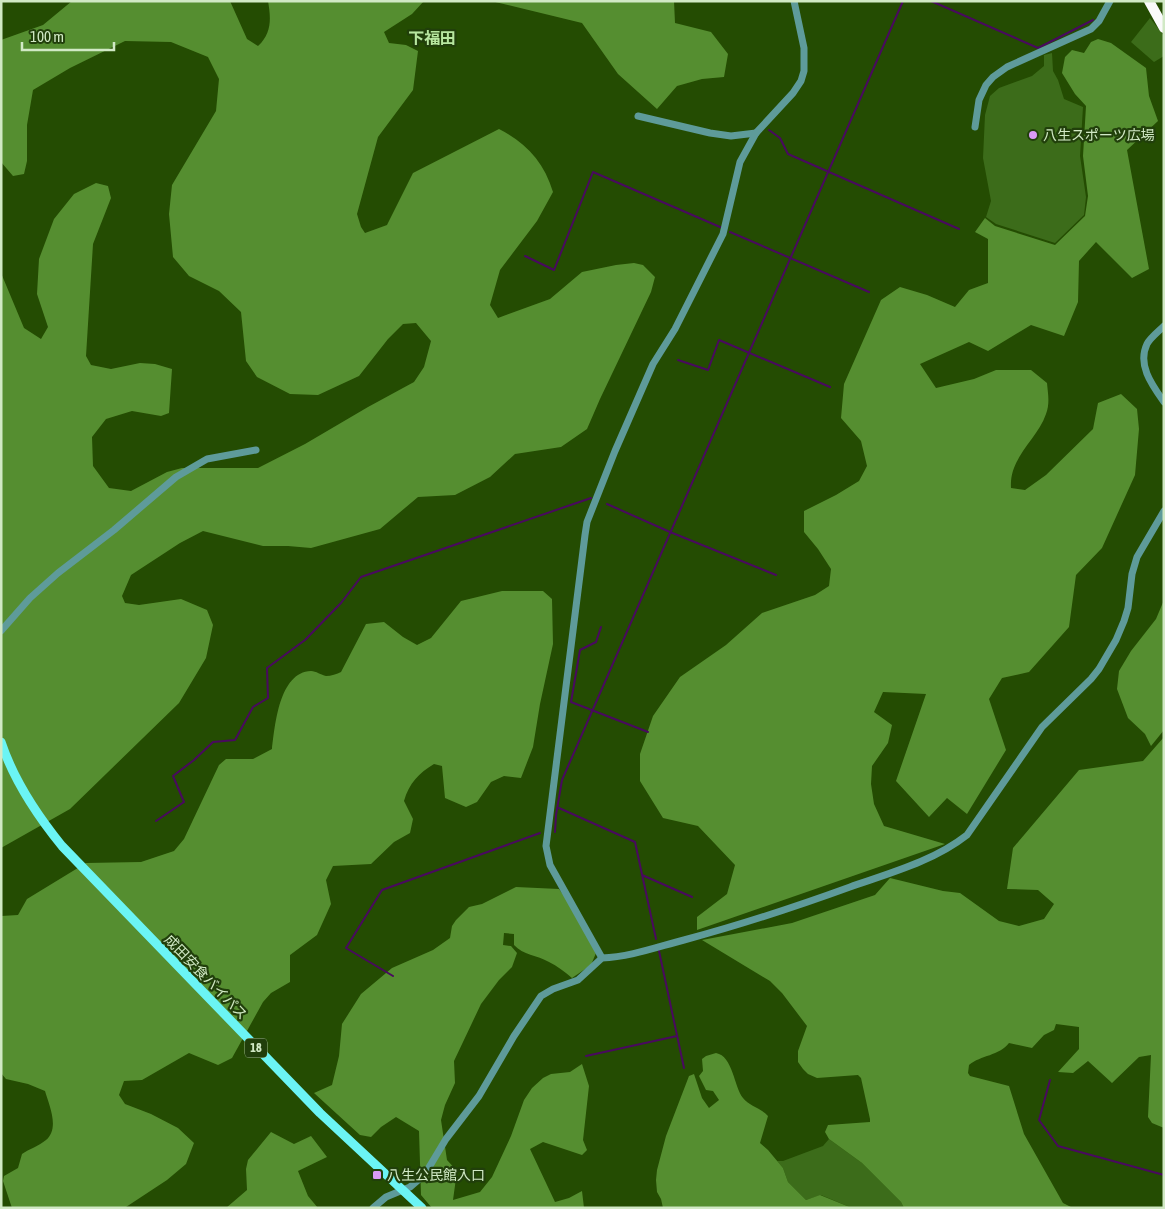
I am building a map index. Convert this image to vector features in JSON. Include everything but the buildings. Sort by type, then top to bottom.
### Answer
[{"type":"highway","points":[[1149,1],[1164,28]]},
{"type":"main road","name":"成田安食バイパス","points":[[1,742],[13,772],[24,792],[56,839],[95,882],[314,1107],[422,1208]]},
{"type":"street","points":[[602,958],[550,865],[546,846],[584,534],[615,451],[653,364],[675,329],[723,234],[740,162],[756,133],[793,93],[801,81],[804,71],[804,48],[794,1]]},
{"type":"street","points":[[975,127],[982,91],[993,77],[1007,67],[1090,29],[1099,21],[1110,1]]},
{"type":"street","points":[[638,116],[710,133],[731,136],[756,133]]},
{"type":"street","points":[[1164,326],[1148,343],[1144,356],[1146,373],[1164,402]]},
{"type":"street","points":[[1,631],[30,598],[58,573],[114,530],[188,468],[207,459],[256,450]]},
{"type":"street","points":[[373,1208],[379,1201],[402,1189],[410,1188],[424,1174],[446,1139],[479,1096],[514,1036],[541,996],[553,989],[578,980],[602,958],[632,954],[708,934],[816,899],[930,857],[968,835],[1042,727],[1099,669],[1116,640],[1124,621],[1128,608],[1132,574],[1137,558],[1164,512]]},
{"type":"green space","points":[[72,1],[230,1],[247,39],[258,46],[268,31],[270,13],[268,1],[424,1],[412,14],[384,32],[389,43],[406,45],[418,51],[413,90],[378,137],[357,214],[365,233],[387,225],[413,173],[499,129],[509,134],[533,154],[545,171],[553,192],[537,221],[500,270],[490,305],[498,318],[550,299],[582,272],[634,263],[643,265],[655,277],[651,292],[587,429],[561,447],[515,454],[490,477],[455,495],[418,497],[380,529],[311,548],[263,546],[203,531],[180,543],[131,575],[122,596],[125,603],[139,605],[181,599],[207,610],[213,625],[206,658],[179,703],[70,809],[1,848],[1,273],[24,328],[41,339],[48,327],[37,294],[39,259],[54,219],[74,194],[96,183],[108,186],[111,198],[93,244],[86,356],[91,365],[111,369],[140,363],[155,364],[172,369],[169,413],[161,416],[132,411],[106,419],[92,437],[93,466],[109,488],[131,491],[167,472],[182,468],[258,468],[305,444],[414,382],[424,367],[431,341],[416,323],[403,324],[388,339],[359,376],[318,395],[290,394],[257,377],[246,361],[241,312],[219,291],[189,276],[173,257],[169,214],[172,185],[216,111],[219,79],[208,57],[171,42],[125,41],[70,68],[33,90],[27,125],[27,161],[24,174],[13,176],[1,162],[1,40],[43,25]]},
{"type":"green space","points":[[491,1],[674,1],[675,23],[711,32],[728,54],[724,77],[702,79],[677,86],[657,109],[618,74],[582,23]]},
{"type":"green space","points":[[1150,18],[1164,36],[1164,56],[1154,62],[1131,42]]},
{"type":"green space","points":[[1098,39],[1111,43],[1146,68],[1149,96],[1158,121],[1127,150],[1149,269],[1132,278],[1096,242],[1079,261],[1078,302],[1064,336],[1031,325],[988,351],[969,342],[920,364],[936,388],[974,379],[996,370],[1031,370],[1047,383],[1048,402],[1046,414],[1014,467],[1011,488],[1025,490],[1046,475],[1093,429],[1098,403],[1121,394],[1137,409],[1139,429],[1135,475],[1102,548],[1076,575],[1069,627],[1029,672],[1002,678],[989,699],[1006,750],[967,814],[947,798],[929,817],[896,781],[926,694],[883,692],[874,712],[892,725],[888,743],[872,766],[871,784],[874,804],[884,826],[945,844],[697,930],[697,917],[727,894],[735,865],[698,826],[663,818],[640,781],[640,754],[653,716],[680,677],[726,645],[762,613],[815,595],[829,586],[831,569],[804,532],[804,511],[859,481],[867,466],[861,441],[841,418],[844,384],[881,300],[900,287],[927,295],[955,307],[969,290],[988,283],[988,239],[975,232],[985,218],[995,226],[1055,245],[1085,216],[1088,196],[1083,156],[1086,106],[1075,94],[1062,73],[1065,57],[1072,50],[1084,53],[1091,42]]},
{"type":"green space","name":"八生スポーツ広場","points":[[1052,53],[1053,71],[1064,99],[1083,107],[1080,156],[1086,197],[1084,215],[1055,243],[996,224],[986,217],[991,201],[983,158],[985,115],[990,96],[999,88],[1032,76],[1044,66],[1044,55]]},
{"type":"green space","points":[[502,591],[543,591],[552,599],[553,644],[533,747],[521,778],[504,776],[491,782],[477,802],[466,807],[445,798],[442,766],[434,764],[424,771],[415,779],[404,801],[413,819],[410,833],[394,842],[371,864],[333,866],[326,880],[331,904],[317,935],[290,955],[290,982],[271,993],[263,1002],[232,1058],[218,1065],[189,1053],[142,1080],[124,1081],[119,1095],[125,1104],[151,1114],[178,1128],[194,1143],[186,1164],[167,1180],[126,1207],[12,1208],[3,1181],[4,1176],[18,1168],[22,1154],[46,1140],[50,1135],[53,1123],[45,1091],[28,1084],[6,1079],[1,1073],[1,916],[18,915],[27,899],[86,863],[141,862],[174,851],[184,839],[219,765],[226,759],[253,759],[272,749],[277,714],[285,690],[292,680],[300,674],[311,671],[326,676],[341,672],[366,624],[384,622],[417,645],[431,638],[461,601]]},
{"type":"green space","points":[[1164,600],[1164,730],[1151,746],[1145,734],[1128,718],[1117,689],[1119,671],[1131,651],[1156,619]]},
{"type":"green space","points":[[1164,737],[1164,1128],[1152,1123],[1148,1117],[1151,1055],[1139,1057],[1112,1083],[1088,1061],[1073,1073],[1058,1072],[1079,1049],[1079,1027],[1056,1024],[1054,1030],[1044,1035],[1032,1048],[1009,1043],[1000,1051],[969,1065],[968,1073],[970,1076],[1009,1086],[1024,1134],[1063,1203],[1073,1208],[904,1208],[901,1202],[862,1163],[829,1139],[825,1132],[828,1125],[870,1122],[861,1078],[858,1075],[817,1078],[808,1074],[798,1062],[798,1051],[807,1026],[782,993],[770,981],[702,940],[792,923],[875,895],[890,878],[943,891],[960,893],[999,921],[1019,926],[1044,919],[1054,904],[1038,890],[1007,889],[1013,848],[1079,770],[1143,761]]},
{"type":"green space","points":[[516,887],[559,889],[570,904],[596,953],[591,965],[572,978],[552,964],[518,948],[514,945],[514,934],[504,933],[503,945],[511,946],[517,953],[512,967],[499,980],[481,1004],[454,1061],[455,1083],[445,1105],[441,1120],[447,1160],[457,1171],[453,1200],[480,1192],[492,1177],[511,1136],[524,1100],[532,1088],[543,1078],[551,1074],[570,1072],[582,1064],[589,1086],[583,1140],[587,1150],[582,1155],[543,1142],[530,1149],[555,1202],[569,1198],[582,1191],[584,1208],[432,1208],[421,1195],[419,1131],[396,1117],[381,1127],[371,1137],[360,1135],[314,1093],[332,1085],[339,1056],[342,1024],[361,994],[392,968],[433,950],[450,938],[452,926],[469,907],[482,904]]},
{"type":"green space","points":[[716,1053],[722,1055],[730,1066],[743,1098],[768,1116],[760,1143],[783,1168],[788,1182],[806,1200],[820,1195],[852,1208],[663,1208],[657,1192],[656,1180],[666,1136],[689,1076],[694,1074],[702,1098],[709,1108],[719,1100],[713,1091],[706,1090],[699,1076],[703,1071],[702,1059]]},
{"type":"green space","points":[[271,1132],[294,1144],[311,1136],[327,1157],[298,1171],[308,1196],[318,1208],[226,1208],[247,1190],[246,1169],[248,1160]]},
{"type":"green space","points":[[829,1139],[862,1163],[901,1202],[904,1208],[852,1208],[821,1195],[806,1200],[788,1182],[783,1168],[777,1161],[783,1161],[823,1146]]},
{"type":"waterway","points":[[555,832],[562,780],[903,1]]},
{"type":"waterway","points":[[931,1],[1038,48],[1093,20]]},
{"type":"waterway","points":[[769,130],[780,138],[788,154],[959,229]]},
{"type":"waterway","points":[[525,256],[554,270],[593,172],[720,227]]},
{"type":"waterway","points":[[730,232],[869,292]]},
{"type":"waterway","points":[[678,360],[708,370],[719,340],[830,387]]},
{"type":"waterway","points":[[156,821],[184,802],[173,776],[213,742],[235,740],[253,707],[268,698],[267,668],[305,640],[341,603],[361,577],[591,498]]},
{"type":"waterway","points":[[607,504],[776,575]]},
{"type":"waterway","points":[[601,627],[596,642],[580,650],[571,702],[648,732]]},
{"type":"waterway","points":[[559,808],[635,842],[656,939]]},
{"type":"waterway","points":[[393,976],[346,948],[382,890],[540,833]]},
{"type":"waterway","points":[[642,875],[692,897]]},
{"type":"waterway","points":[[659,951],[684,1068]]},
{"type":"waterway","points":[[586,1056],[677,1036]]},
{"type":"waterway","points":[[1050,1080],[1039,1120],[1058,1146],[1164,1175]]},
{"type":"place","name":"八生スポーツ広場","points":[[1033,135]]},
{"type":"place","name":"八生公民館入口","points":[[377,1175]]},
{"type":"district","name":"下福田","points":[[432,38]]}]
